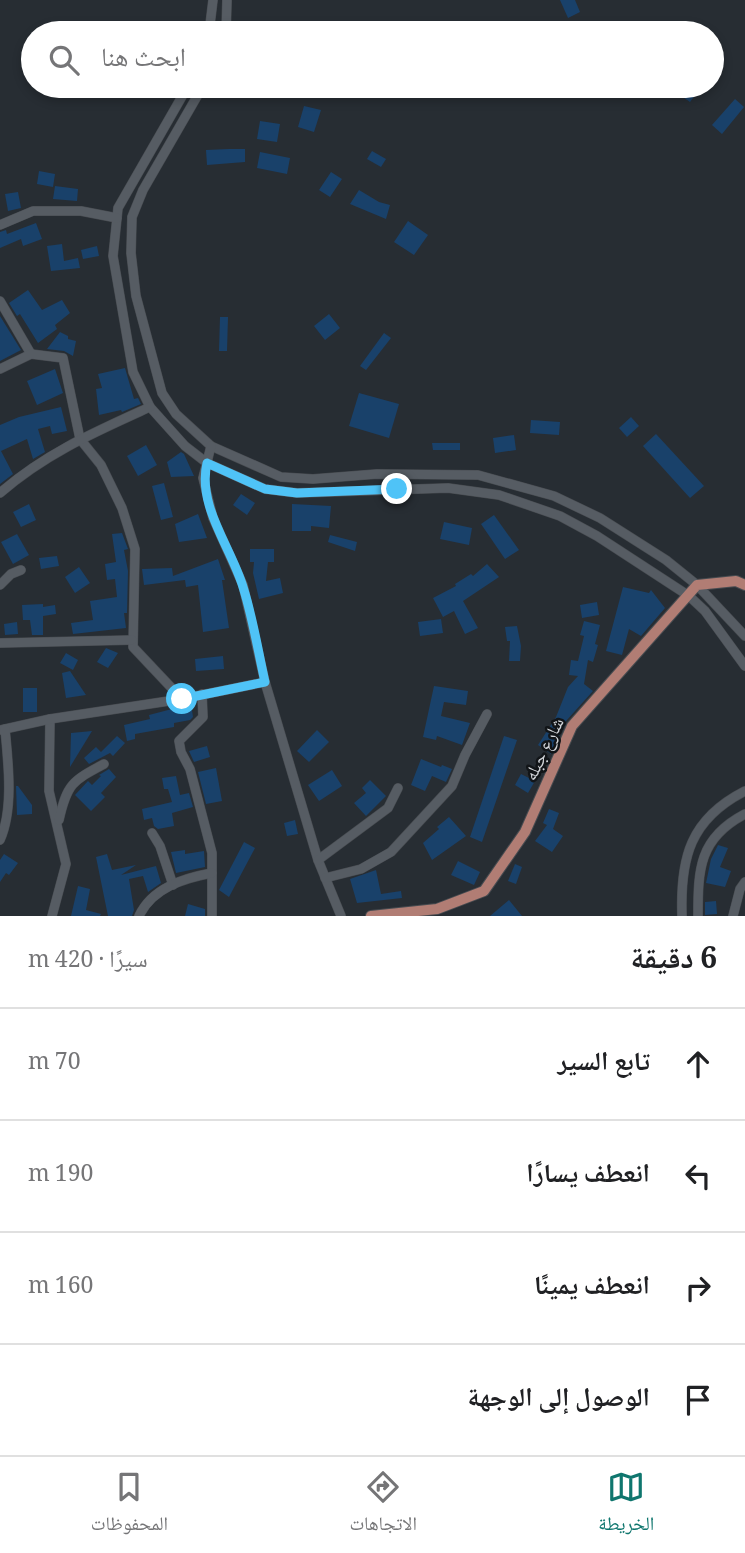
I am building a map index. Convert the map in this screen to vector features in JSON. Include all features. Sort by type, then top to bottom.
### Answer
[{"type":"main road","points":[[697,585],[736,581],[745,585]]},
{"type":"main road","name":"شارع جبله","points":[[372,916],[437,909],[484,891],[524,832],[572,726],[697,585]]},
{"type":"street","points":[[210,21],[213,0]]},
{"type":"street","points":[[226,21],[227,0]]},
{"type":"street","points":[[181,98],[118,208],[113,256],[133,372],[150,407],[185,446],[207,463],[265,489],[297,493],[448,488],[499,495],[560,516],[597,536],[689,596],[705,611],[745,666]]},
{"type":"street","points":[[196,98],[143,190],[131,217],[131,253],[136,296],[162,393],[176,414],[211,446],[281,477],[313,479],[377,474],[478,475],[504,480],[554,496],[600,518],[666,560],[697,585],[745,636]]},
{"type":"street","points":[[0,225],[33,211],[81,211],[117,218]]},
{"type":"street","points":[[0,301],[31,354]]},
{"type":"street","points":[[0,369],[31,354],[63,358],[80,439],[101,465],[122,508],[135,549],[132,640],[137,652],[182,699]]},
{"type":"street","points":[[0,493],[27,470],[80,439],[150,407]]},
{"type":"street","points":[[211,446],[203,478],[214,518],[243,585],[265,682],[318,860],[341,916]]},
{"type":"street","points":[[0,585],[11,574],[21,570]]},
{"type":"street","points":[[0,643],[132,640]]},
{"type":"street","points":[[0,840],[5,830],[10,778],[3,729],[265,682]]},
{"type":"street","points":[[202,694],[204,716],[179,741],[181,752],[190,769],[212,853],[212,916]]},
{"type":"street","points":[[326,878],[361,869],[391,852],[452,786],[487,714]]},
{"type":"street","points":[[50,719],[49,791],[66,864],[52,916]]},
{"type":"street","points":[[57,826],[64,795],[76,779],[104,764]]},
{"type":"street","points":[[318,860],[388,808],[398,788]]},
{"type":"street","points":[[682,916],[681,885],[687,850],[705,820],[728,799],[745,791]]},
{"type":"street","points":[[698,916],[698,876],[710,842],[733,820],[745,814]]},
{"type":"street","points":[[152,833],[160,846],[173,885]]},
{"type":"street","points":[[139,916],[145,903],[173,885],[186,878],[212,873]]},
{"type":"street","points":[[733,916],[740,889],[745,882]]},
{"type":"building","points":[[560,0],[575,0],[580,12],[568,18]]},
{"type":"building","points":[[735,99],[744,107],[722,134],[712,125]]},
{"type":"building","points":[[304,106],[321,110],[314,132],[298,127]]},
{"type":"building","points":[[260,121],[280,124],[277,142],[257,139]]},
{"type":"building","points":[[245,149],[245,162],[207,165],[206,150]]},
{"type":"building","points":[[372,151],[386,159],[381,167],[367,159]]},
{"type":"building","points":[[260,152],[290,158],[287,174],[257,168]]},
{"type":"building","points":[[39,171],[55,174],[53,187],[37,184]]},
{"type":"building","points":[[331,172],[342,179],[330,197],[319,190]]},
{"type":"building","points":[[55,186],[78,189],[77,201],[53,199]]},
{"type":"building","points":[[359,190],[390,205],[386,219],[350,204]]},
{"type":"building","points":[[18,192],[21,208],[8,211],[5,194]]},
{"type":"building","points":[[408,221],[428,235],[414,255],[394,242]]},
{"type":"building","points":[[36,223],[42,239],[23,246],[21,239],[0,248],[0,232],[6,230],[7,234]]},
{"type":"building","points":[[62,244],[64,261],[78,258],[80,268],[51,271],[47,246]]},
{"type":"building","points":[[97,246],[99,256],[83,259],[81,250]]},
{"type":"building","points":[[28,290],[42,310],[62,300],[70,313],[55,325],[57,329],[38,343],[20,314],[17,316],[9,303]]},
{"type":"building","points":[[329,314],[340,328],[325,340],[314,326]]},
{"type":"building","points":[[0,316],[21,350],[0,361]]},
{"type":"building","points":[[220,317],[228,317],[227,351],[219,351]]},
{"type":"building","points":[[60,332],[68,336],[68,339],[76,341],[73,356],[64,351],[47,349]]},
{"type":"building","points":[[384,333],[391,338],[366,370],[360,366]]},
{"type":"building","points":[[125,368],[134,399],[138,398],[141,404],[122,412],[121,410],[99,415],[96,389],[102,388],[98,374]]},
{"type":"building","points":[[55,369],[63,393],[37,405],[27,381]]},
{"type":"building","points":[[359,393],[399,404],[389,438],[349,426]]},
{"type":"building","points":[[61,407],[67,431],[52,434],[50,426],[38,429],[45,452],[33,459],[27,439],[1,451],[13,474],[0,484],[0,425],[19,417]]},
{"type":"building","points":[[631,417],[639,426],[627,437],[619,428]]},
{"type":"building","points":[[531,420],[560,422],[559,435],[530,433]]},
{"type":"building","points":[[656,434],[704,486],[690,498],[643,446]]},
{"type":"building","points":[[514,435],[516,450],[495,453],[493,438]]},
{"type":"building","points":[[432,443],[460,443],[460,450],[433,450]]},
{"type":"building","points":[[146,445],[157,465],[138,476],[127,456]]},
{"type":"building","points":[[181,452],[194,476],[171,477],[167,462]]},
{"type":"building","points":[[164,483],[173,517],[161,520],[152,486]]},
{"type":"building","points":[[241,494],[255,503],[247,515],[233,505]]},
{"type":"building","points":[[29,504],[36,520],[21,527],[13,512]]},
{"type":"building","points":[[292,504],[331,506],[329,528],[311,526],[311,531],[292,531]]},
{"type":"building","points":[[198,514],[207,538],[179,542],[175,524]]},
{"type":"building","points":[[494,515],[519,550],[505,559],[481,524]]},
{"type":"building","points":[[444,522],[472,528],[469,545],[440,539]]},
{"type":"building","points":[[122,533],[128,549],[124,550],[128,571],[127,613],[124,613],[126,628],[73,634],[71,623],[93,620],[90,601],[117,597],[115,579],[107,580],[105,564],[116,562],[112,534]]},
{"type":"building","points":[[17,534],[29,555],[13,564],[1,542]]},
{"type":"building","points":[[330,535],[357,542],[355,551],[328,542]]},
{"type":"building","points":[[250,549],[274,549],[274,562],[268,562],[266,581],[280,578],[283,593],[259,599],[253,573],[254,562],[250,562]]},
{"type":"building","points":[[57,556],[59,566],[41,569],[39,558]]},
{"type":"building","points":[[218,559],[225,580],[222,580],[229,628],[203,632],[198,585],[186,587],[185,580],[144,585],[142,569],[172,568],[173,576]]},
{"type":"building","points":[[487,564],[499,577],[463,601],[478,628],[465,634],[454,611],[443,617],[433,598],[456,586],[455,584],[471,574],[473,576]]},
{"type":"building","points":[[79,567],[90,583],[75,593],[65,577]]},
{"type":"building","points":[[623,587],[649,593],[651,590],[665,608],[641,636],[629,629],[622,655],[606,651]]},
{"type":"building","points":[[597,602],[599,615],[582,618],[580,605]]},
{"type":"building","points":[[43,604],[43,607],[55,605],[56,614],[43,616],[43,635],[32,635],[30,620],[23,620],[22,605]]},
{"type":"building","points":[[441,619],[443,633],[420,636],[418,622]]},
{"type":"building","points":[[584,621],[600,625],[595,644],[598,645],[593,662],[588,660],[584,684],[593,691],[566,721],[551,754],[538,745],[556,717],[568,687],[578,676],[569,675],[571,660],[578,661],[584,636],[580,635]]},
{"type":"building","points":[[17,622],[18,634],[5,635],[4,624]]},
{"type":"building","points":[[517,626],[521,646],[520,661],[509,661],[510,641],[507,641],[505,627]]},
{"type":"building","points":[[106,648],[118,653],[108,668],[97,662]]},
{"type":"building","points":[[66,653],[78,660],[73,670],[60,663]]},
{"type":"building","points":[[223,656],[224,669],[196,671],[195,659]]},
{"type":"building","points":[[70,671],[86,695],[66,698],[62,673]]},
{"type":"building","points":[[434,686],[468,691],[466,705],[444,702],[441,716],[470,723],[462,745],[437,736],[436,740],[423,737]]},
{"type":"building","points":[[23,688],[37,688],[37,712],[23,712]]},
{"type":"building","points":[[191,704],[193,717],[190,720],[174,723],[174,727],[135,734],[135,739],[127,741],[124,725]]},
{"type":"building","points":[[317,730],[329,742],[309,762],[297,751]]},
{"type":"building","points":[[92,731],[70,767],[71,733]]},
{"type":"building","points":[[117,736],[125,743],[113,756],[110,753],[89,764],[84,758],[96,747],[101,752]]},
{"type":"building","points":[[504,736],[517,740],[482,842],[470,837]]},
{"type":"building","points":[[207,746],[210,757],[194,762],[189,751]]},
{"type":"building","points":[[421,759],[452,769],[446,782],[432,776],[425,791],[411,785]]},
{"type":"building","points":[[216,768],[222,801],[206,804],[198,772]]},
{"type":"building","points":[[109,769],[116,777],[101,793],[105,797],[91,811],[75,795],[88,781],[92,785],[101,776],[99,775]]},
{"type":"building","points":[[332,770],[342,786],[319,801],[308,785]]},
{"type":"building","points":[[521,774],[535,781],[528,793],[515,785]]},
{"type":"building","points":[[176,776],[180,795],[189,793],[193,807],[172,813],[174,826],[158,829],[152,818],[144,820],[142,809],[172,802],[168,789],[164,789],[162,778]]},
{"type":"building","points":[[370,780],[386,796],[366,816],[354,803],[366,793],[362,788]]},
{"type":"building","points":[[16,786],[32,805],[32,814],[17,815]]},
{"type":"building","points":[[549,809],[559,813],[553,829],[563,836],[552,852],[535,841],[547,825],[543,823]]},
{"type":"building","points":[[449,817],[466,836],[432,860],[423,843]]},
{"type":"building","points":[[295,820],[298,834],[287,836],[284,823]]},
{"type":"building","points":[[244,842],[255,848],[229,897],[219,890]]},
{"type":"building","points":[[718,845],[728,848],[720,867],[731,871],[725,887],[706,883],[711,859]]},
{"type":"building","points":[[185,850],[185,854],[204,851],[205,867],[176,873],[171,852]]},
{"type":"building","points":[[4,854],[18,863],[0,882],[0,860]]},
{"type":"building","points":[[107,854],[112,870],[136,865],[121,875],[156,866],[161,883],[148,892],[143,876],[129,879],[134,910],[132,916],[108,916],[96,857]]},
{"type":"building","points":[[458,861],[480,872],[474,885],[451,875]]},
{"type":"building","points":[[515,864],[522,867],[516,884],[508,881]]},
{"type":"building","points":[[376,870],[381,894],[401,891],[402,898],[357,903],[350,879]]},
{"type":"building","points":[[78,886],[90,889],[86,910],[101,914],[100,916],[71,916]]},
{"type":"building","points":[[509,900],[522,916],[490,916]]},
{"type":"building","points":[[716,901],[717,914],[705,915],[705,902]]},
{"type":"building","points":[[188,904],[205,909],[205,916],[185,916]]},
{"type":"route","points":[[182,699],[265,682],[243,585],[214,518],[203,478],[207,463],[265,489],[297,493],[397,489]]}]
